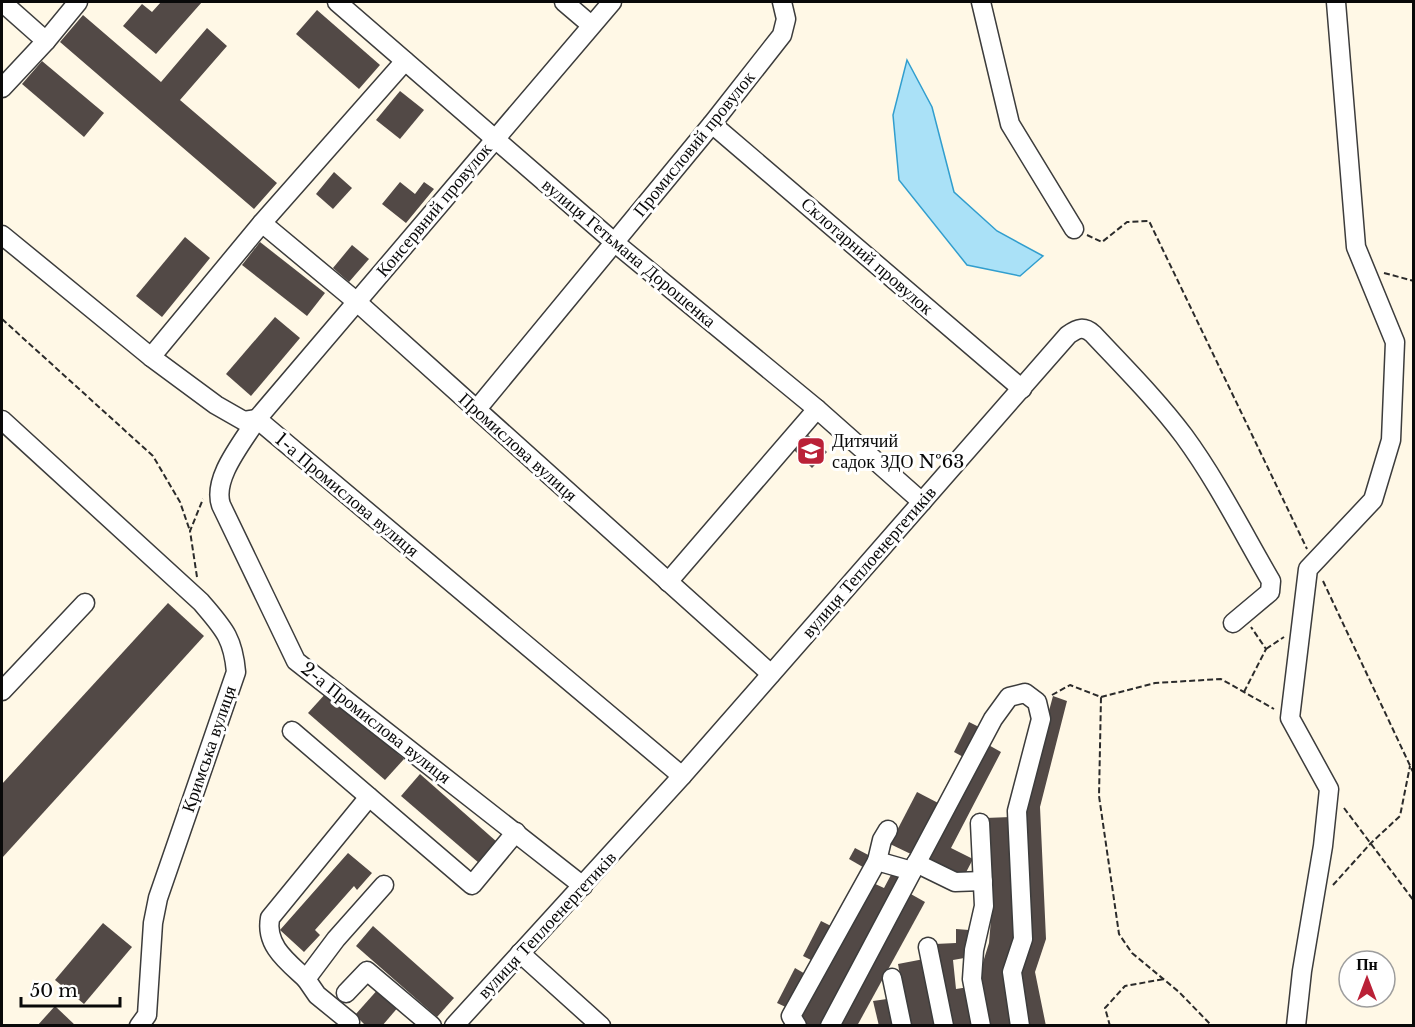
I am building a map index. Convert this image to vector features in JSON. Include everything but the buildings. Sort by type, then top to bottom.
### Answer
[{"type":"street","points":[[2,2],[46,41]]},
{"type":"street","points":[[2,88],[46,41],[78,2]]},
{"type":"street","name":"вулиця Гетьмана Дорошенка","points":[[337,2],[614,242],[817,409],[922,502]]},
{"type":"street","points":[[564,2],[591,25]]},
{"type":"street","name":"Консервний провулок","points":[[257,419],[612,2]]},
{"type":"street","points":[[981,2],[1010,124],[1074,229]]},
{"type":"street","points":[[1296,1026],[1323,846],[1329,789],[1290,718],[1308,569],[1373,500],[1391,440],[1395,342],[1356,247],[1335,2]]},
{"type":"street","name":"Промисловий провулок","points":[[477,409],[712,124],[782,35],[786,20],[783,7]]},
{"type":"street","points":[[151,357],[262,223],[405,61]]},
{"type":"street","name":"Склотарний провулок","points":[[712,124],[1022,389]]},
{"type":"street","name":"Промислова вулиця","points":[[262,223],[357,302],[771,674]]},
{"type":"street","name":"1-а Промислова вулиця","points":[[2,235],[151,357],[232,416],[244,421],[257,419],[682,776]]},
{"type":"street","name":"вулиця Теплоенергетиків","points":[[454,1026],[682,776],[1068,335],[1081,328],[1093,334],[1133,376],[1183,435],[1209,473],[1271,581],[1270,592],[1238,619]]},
{"type":"street","points":[[668,582],[817,409]]},
{"type":"street","name":"2-а Промислова вулиця","points":[[257,419],[222,476],[218,488],[221,505],[296,662],[584,886]]},
{"type":"street","name":"Кримська вулиця","points":[[2,420],[201,602],[224,629],[234,650],[236,672],[158,898],[153,922],[147,1015],[139,1026]]},
{"type":"street","points":[[2,691],[85,603]]},
{"type":"street","points":[[830,1026],[993,719],[1009,697],[1025,693],[1037,702],[1041,719],[1017,811],[1023,939],[1012,972],[1020,1026]]},
{"type":"street","points":[[292,731],[472,885],[516,832]]},
{"type":"street","points":[[350,1024],[316,995],[306,979],[276,949],[270,932],[270,918],[369,797]]},
{"type":"street","points":[[980,823],[984,906],[974,950],[972,979],[981,1026]]},
{"type":"street","points":[[797,1026],[791,1016],[877,861],[882,840],[888,830]]},
{"type":"street","points":[[877,861],[914,867],[956,882],[983,881]]},
{"type":"street","points":[[306,979],[336,939],[384,885]]},
{"type":"street","points":[[928,947],[944,1026]]},
{"type":"street","points":[[520,953],[601,1026]]},
{"type":"street","points":[[346,993],[367,971],[432,1026]]},
{"type":"street","points":[[892,978],[902,1026]]},
{"type":"path","points":[[1074,229],[1102,242],[1127,222],[1149,221],[1413,774]]},
{"type":"path","points":[[1364,267],[1413,281]]},
{"type":"path","points":[[2,319],[153,456],[180,502],[190,531],[201,602]]},
{"type":"path","points":[[190,531],[202,500],[222,476]]},
{"type":"path","points":[[1238,619],[1266,649],[1244,692]]},
{"type":"path","points":[[1037,702],[1070,686],[1101,697],[1155,683],[1221,679],[1290,718]]},
{"type":"path","points":[[1101,697],[1099,796],[1119,934],[1132,953],[1179,992],[1212,1026]]},
{"type":"path","points":[[1313,907],[1371,843],[1400,816],[1410,766]]},
{"type":"path","points":[[1329,789],[1413,901]]},
{"type":"path","points":[[1110,1026],[1105,1008],[1125,986],[1164,979]]},
{"type":"water","points":[[907,60],[932,107],[954,192],[997,231],[1043,256],[1020,276],[967,265],[899,180],[893,115]]},
{"type":"place","name":"Дитячий садок ЗДО №63","points":[[811,451]]}]
